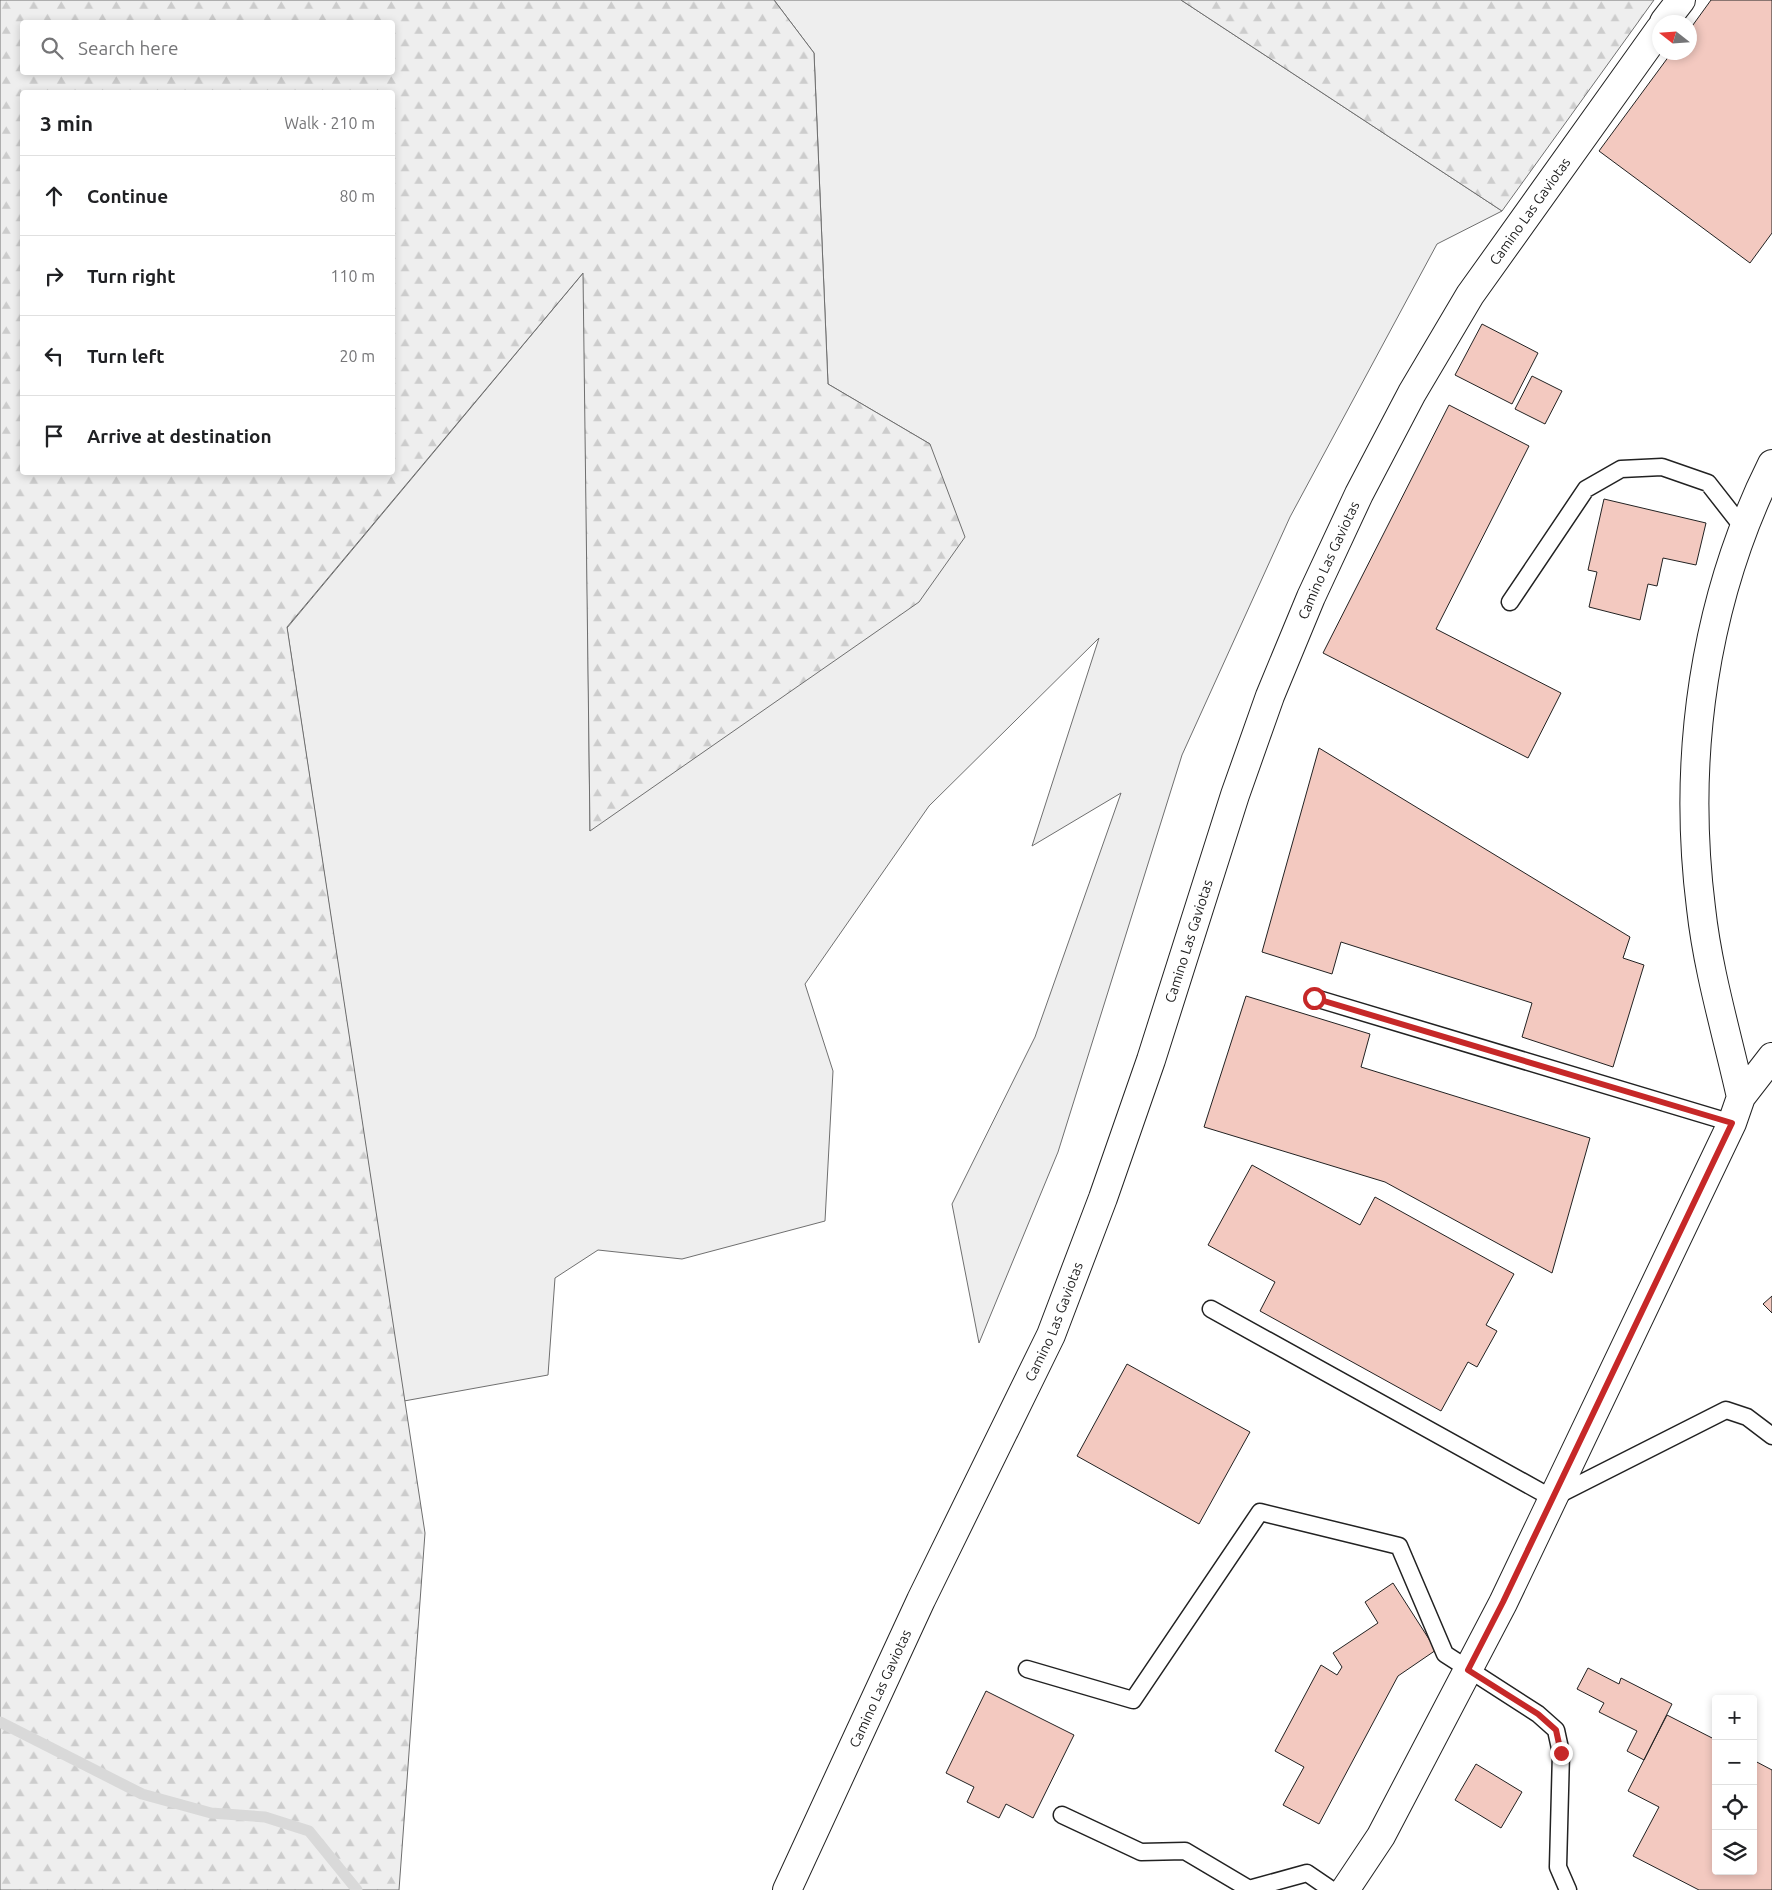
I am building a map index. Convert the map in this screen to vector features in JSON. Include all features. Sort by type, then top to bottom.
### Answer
[{"type":"street","points":[[1669,15],[1681,0]]},
{"type":"street","name":"Camino Las Gaviotas","points":[[787,1890],[921,1600],[1051,1335],[1147,1069],[1235,795],[1270,696],[1311,598],[1343,529],[1412,393],[1470,295],[1652,40]]},
{"type":"street","points":[[1741,1097],[1712,973],[1701,910],[1694,846],[1694,781],[1698,717],[1708,653],[1723,590],[1744,529],[1772,464]]},
{"type":"street","points":[[1345,1890],[1381,1836],[1468,1670],[1732,1123],[1741,1097],[1771,1061]]},
{"type":"lane","points":[[1510,602],[1586,489],[1621,469],[1662,467],[1708,483],[1744,529]]},
{"type":"lane","points":[[1314,998],[1732,1123]]},
{"type":"lane","points":[[1211,1309],[1552,1498],[1726,1410],[1747,1417],[1772,1436]]},
{"type":"lane","points":[[1027,1669],[1133,1700],[1260,1512],[1398,1546],[1446,1654],[1538,1714],[1556,1730],[1561,1753],[1558,1867],[1568,1890]]},
{"type":"lane","points":[[1062,1815],[1141,1852],[1185,1850],[1249,1888],[1307,1873],[1332,1890]]},
{"type":"green space","points":[[0,0],[774,0],[814,53],[828,384],[930,444],[965,537],[919,602],[590,831],[583,273],[287,627],[425,1533],[399,1890],[0,1890]]},
{"type":"green space","points":[[774,0],[1181,0],[1502,211],[1437,244],[1290,517],[1182,755],[1058,1152],[979,1343],[952,1204],[1035,1037],[1121,793],[1032,846],[1099,638],[929,806],[805,984],[833,1071],[825,1221],[682,1259],[598,1250],[555,1278],[548,1375],[404,1401],[287,628],[584,272],[590,831],[930,444],[828,384],[814,53]]},
{"type":"green space","points":[[1181,0],[1654,0],[1502,211]]},
{"type":"building","points":[[1711,0],[1772,0],[1772,233],[1750,263],[1599,151],[1666,60],[1697,60],[1697,19]]},
{"type":"building","points":[[1482,324],[1538,353],[1512,404],[1455,375]]},
{"type":"building","points":[[1532,376],[1562,391],[1545,424],[1515,409]]},
{"type":"building","points":[[1449,405],[1529,446],[1436,629],[1561,693],[1528,758],[1323,653]]},
{"type":"building","points":[[1604,499],[1706,523],[1696,565],[1663,558],[1657,586],[1648,584],[1640,620],[1589,607],[1597,572],[1588,570]]},
{"type":"building","points":[[1319,748],[1630,937],[1623,958],[1644,965],[1613,1067],[1522,1037],[1532,1003],[1341,942],[1332,974],[1262,952]]},
{"type":"building","points":[[1246,996],[1370,1034],[1361,1067],[1590,1138],[1552,1273],[1385,1182],[1204,1127]]},
{"type":"building","points":[[1252,1165],[1360,1225],[1375,1197],[1514,1274],[1486,1325],[1497,1331],[1477,1367],[1468,1362],[1441,1411],[1260,1311],[1275,1282],[1208,1245]]},
{"type":"building","points":[[1772,1296],[1772,1313],[1763,1304]]},
{"type":"building","points":[[1127,1364],[1250,1432],[1199,1524],[1077,1456]]},
{"type":"building","points":[[1393,1583],[1436,1650],[1398,1676],[1319,1824],[1283,1805],[1304,1767],[1275,1751],[1321,1665],[1337,1675],[1342,1667],[1333,1653],[1378,1623],[1365,1602]]},
{"type":"building","points":[[1588,1668],[1619,1684],[1621,1678],[1672,1704],[1644,1760],[1627,1751],[1637,1731],[1599,1712],[1604,1703],[1577,1689]]},
{"type":"building","points":[[986,1691],[1074,1735],[1033,1818],[1006,1804],[999,1818],[967,1802],[974,1787],[946,1773]]},
{"type":"building","points":[[1667,1715],[1712,1738],[1712,1875],[1757,1875],[1757,1762],[1772,1770],[1772,1890],[1699,1890],[1633,1856],[1659,1807],[1628,1791]]},
{"type":"building","points":[[1476,1764],[1522,1792],[1501,1828],[1455,1800]]},
{"type":"waterway","points":[[0,1722],[142,1794],[211,1813],[265,1817],[309,1831],[357,1890]]},
{"type":"route","points":[[1314,998],[1732,1123],[1503,1602],[1468,1670],[1538,1714],[1556,1730],[1561,1753]]}]
